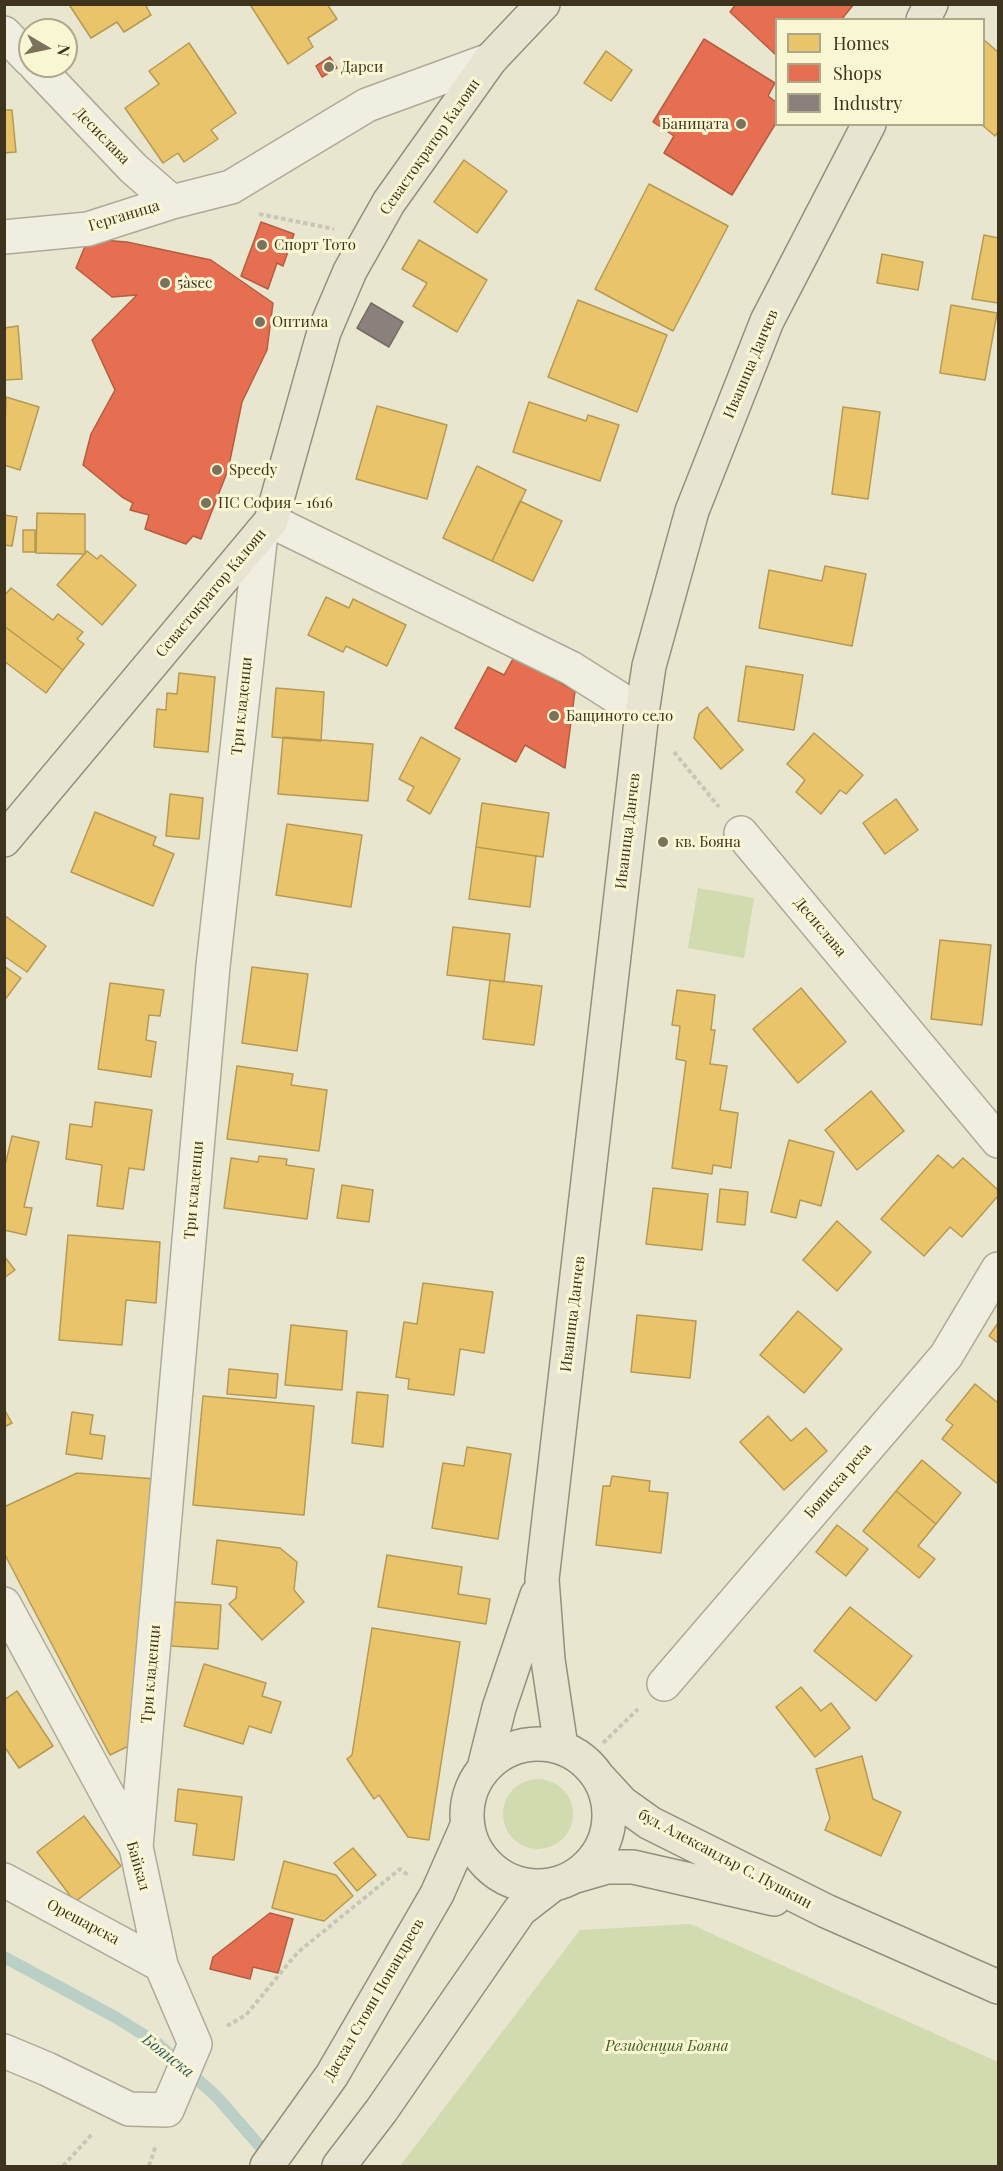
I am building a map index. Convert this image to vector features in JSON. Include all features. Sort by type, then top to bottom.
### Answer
[{"type":"main road","name":"Севастократор Калоян","points":[[4,840],[266,527],[324,332],[350,272],[389,202],[490,60],[543,4]]},
{"type":"main road","points":[[924,18],[931,4]]},
{"type":"main road","name":"Иваница Данчев","points":[[561,1747],[548,1660],[542,1579],[642,713],[650,666],[692,511],[767,321],[868,126]]},
{"type":"main road","name":"Иваница Данчев","points":[[484,1768],[500,1708],[542,1579]]},
{"type":"main road","points":[[339,2166],[381,2111],[520,1910],[563,1881],[592,1861],[604,1842],[609,1821],[608,1802],[600,1779],[585,1761],[574,1752],[542,1743],[521,1745],[505,1751],[484,1768],[473,1784],[467,1803],[467,1826],[475,1850],[491,1869],[513,1882],[532,1886],[563,1881]]},
{"type":"main road","name":"бул. Александър С. Пушкин","points":[[600,1779],[622,1803],[650,1823],[826,1911],[999,1987]]},
{"type":"main road","name":"Даскал Стоян Попандреев","points":[[267,2166],[332,2075],[437,1894],[467,1826]]},
{"type":"main road","name":"бул. Александър С. Пушкин","points":[[563,1881],[607,1867],[633,1867],[826,1911]]},
{"type":"street","points":[[4,33],[18,48]]},
{"type":"street","name":"Севастократор Калоян","points":[[172,202],[231,187],[368,105],[490,60]]},
{"type":"street","name":"Десислава","points":[[47,78],[133,168],[172,202]]},
{"type":"street","name":"Герганица","points":[[4,237],[88,228],[172,202]]},
{"type":"street","points":[[266,527],[571,668],[642,713]]},
{"type":"street","name":"Три кладенци","points":[[136,1847],[213,966],[266,527]]},
{"type":"street","name":"Десислава","points":[[741,833],[999,1141]]},
{"type":"street","name":"Боянска река","points":[[664,1683],[946,1356],[999,1269]]},
{"type":"street","name":"Байкал","points":[[4,1604],[136,1847],[161,1965],[195,2044]]},
{"type":"street","name":"Орешарска","points":[[4,1880],[161,1965]]},
{"type":"street","points":[[4,2051],[129,2109],[167,2110],[195,2044]]},
{"type":"path","points":[[277,217],[306,223]]},
{"type":"path","points":[[642,713],[741,833]]},
{"type":"path","points":[[600,1746],[664,1683]]},
{"type":"path","points":[[195,2044],[246,2015],[297,1953],[400,1869]]},
{"type":"path","points":[[63,2166],[92,2133],[129,2109]]},
{"type":"green space","points":[[698,888],[754,898],[744,958],[688,948]]},
{"type":"green space","points":[[538,1779],[551,1782],[563,1789],[570,1801],[573,1814],[570,1827],[563,1839],[551,1846],[538,1849],[525,1846],[513,1839],[506,1827],[503,1814],[506,1801],[513,1789],[525,1782]]},
{"type":"green space","name":"Резиденция Бояна","points":[[690,1924],[998,2062],[998,2166],[400,2166],[580,1930]]},
{"type":"building: Homes","points":[[73,4],[145,4],[151,15],[124,32],[117,22],[91,38],[70,6]]},
{"type":"building: Homes","points":[[254,4],[327,4],[337,19],[308,38],[313,47],[288,64],[251,6]]},
{"type":"building: Homes","points":[[985,41],[998,52],[998,132],[995,136],[983,126]]},
{"type":"building: Homes","points":[[189,43],[236,113],[211,130],[218,139],[184,162],[178,153],[163,163],[125,108],[159,84],[149,71]]},
{"type":"building: Homes","points":[[606,51],[632,70],[611,101],[584,83]]},
{"type":"building: Homes","points":[[4,110],[12,110],[16,152],[4,153]]},
{"type":"building: Homes","points":[[464,160],[507,191],[477,233],[434,202]]},
{"type":"building: Homes","points":[[649,184],[728,226],[673,331],[595,289]]},
{"type":"building: Homes","points":[[984,235],[998,238],[998,303],[972,299]]},
{"type":"building: Homes","points":[[419,240],[487,280],[457,332],[413,306],[427,283],[402,269]]},
{"type":"building: Homes","points":[[882,254],[923,262],[918,290],[877,283]]},
{"type":"building: Homes","points":[[578,300],[667,335],[637,412],[548,377]]},
{"type":"building: Homes","points":[[951,305],[997,313],[985,380],[940,373]]},
{"type":"building: Homes","points":[[18,326],[22,379],[4,380],[4,328]]},
{"type":"building: Homes","points":[[6,397],[39,407],[20,470],[4,465]]},
{"type":"building: Homes","points":[[529,402],[586,421],[588,415],[619,425],[600,481],[513,452]]},
{"type":"building: Homes","points":[[377,406],[447,425],[427,499],[356,479]]},
{"type":"building: Homes","points":[[843,407],[880,412],[868,499],[832,494]]},
{"type":"building: Homes","points":[[477,466],[526,490],[492,561],[443,538]]},
{"type":"building: Homes","points":[[520,501],[562,521],[533,581],[492,561]]},
{"type":"building: Homes","points":[[37,513],[85,514],[85,554],[36,553]]},
{"type":"building: Homes","points":[[4,515],[17,517],[12,546],[4,545]]},
{"type":"building: Homes","points":[[23,530],[35,530],[35,552],[23,552]]},
{"type":"building: Homes","points":[[87,551],[97,559],[101,555],[136,585],[102,625],[57,585]]},
{"type":"building: Homes","points":[[825,566],[866,574],[852,646],[759,628],[769,570],[822,581]]},
{"type":"building: Homes","points":[[11,588],[53,620],[58,614],[83,632],[77,639],[84,644],[63,670],[4,626],[4,596]]},
{"type":"building: Homes","points":[[326,597],[349,608],[353,599],[406,625],[387,666],[346,646],[343,652],[308,635]]},
{"type":"building: Homes","points":[[4,626],[63,670],[46,693],[4,661]]},
{"type":"building: Homes","points":[[746,666],[803,675],[794,730],[738,721]]},
{"type":"building: Homes","points":[[179,673],[215,677],[208,752],[154,747],[157,709],[166,710],[167,693],[177,694]]},
{"type":"building: Homes","points":[[276,688],[324,692],[321,741],[272,737]]},
{"type":"building: Homes","points":[[707,707],[743,750],[721,769],[694,738],[699,714]]},
{"type":"building: Homes","points":[[814,733],[863,775],[846,794],[840,790],[821,814],[796,792],[805,780],[787,764]]},
{"type":"building: Homes","points":[[283,737],[373,744],[368,801],[278,794]]},
{"type":"building: Homes","points":[[421,737],[460,759],[430,814],[407,800],[414,787],[399,779]]},
{"type":"building: Homes","points":[[170,794],[203,798],[199,839],[166,836]]},
{"type":"building: Homes","points":[[896,799],[918,830],[885,854],[863,823]]},
{"type":"building: Homes","points":[[482,803],[549,813],[543,857],[476,847]]},
{"type":"building: Homes","points":[[95,812],[156,837],[153,845],[174,854],[153,906],[71,872]]},
{"type":"building: Homes","points":[[287,824],[362,835],[351,907],[276,895]]},
{"type":"building: Homes","points":[[476,847],[536,856],[530,907],[469,899]]},
{"type":"building: Homes","points":[[4,915],[46,946],[27,972],[4,956]]},
{"type":"building: Homes","points":[[453,927],[510,934],[504,982],[447,975]]},
{"type":"building: Homes","points":[[940,940],[991,945],[982,1025],[931,1019]]},
{"type":"building: Homes","points":[[4,966],[21,978],[4,1001]]},
{"type":"building: Homes","points":[[252,967],[308,974],[297,1051],[242,1043]]},
{"type":"building: Homes","points":[[490,980],[542,986],[534,1045],[483,1039]]},
{"type":"building: Homes","points":[[110,983],[164,990],[160,1016],[149,1015],[146,1040],[156,1042],[151,1077],[98,1069]]},
{"type":"building: Homes","points":[[801,988],[846,1042],[798,1083],[753,1029]]},
{"type":"building: Homes","points":[[677,990],[715,995],[711,1030],[715,1030],[710,1064],[727,1066],[720,1110],[738,1113],[731,1168],[713,1165],[712,1174],[672,1168],[686,1061],[676,1059],[680,1026],[672,1025]]},
{"type":"building: Homes","points":[[237,1066],[293,1074],[291,1085],[327,1090],[319,1151],[227,1139]]},
{"type":"building: Homes","points":[[871,1091],[904,1131],[857,1170],[825,1130]]},
{"type":"building: Homes","points":[[95,1102],[152,1110],[144,1170],[129,1168],[123,1209],[97,1206],[102,1165],[66,1159],[70,1124],[92,1127]]},
{"type":"building: Homes","points":[[12,1136],[39,1142],[24,1207],[32,1208],[26,1235],[4,1230],[4,1170]]},
{"type":"building: Homes","points":[[789,1140],[834,1152],[821,1206],[800,1200],[796,1218],[771,1212]]},
{"type":"building: Homes","points":[[938,1155],[953,1168],[963,1158],[998,1190],[998,1196],[962,1237],[950,1227],[924,1256],[881,1219]]},
{"type":"building: Homes","points":[[259,1156],[287,1159],[286,1165],[314,1169],[307,1219],[224,1208],[231,1158],[258,1162]]},
{"type":"building: Homes","points":[[342,1185],[373,1190],[369,1222],[337,1218]]},
{"type":"building: Homes","points":[[653,1188],[708,1194],[702,1250],[646,1244]]},
{"type":"building: Homes","points":[[720,1189],[748,1192],[745,1225],[717,1222]]},
{"type":"building: Homes","points":[[837,1221],[871,1252],[837,1291],[803,1260]]},
{"type":"building: Homes","points":[[68,1235],[160,1242],[156,1303],[126,1300],[122,1345],[59,1340]]},
{"type":"building: Homes","points":[[4,1256],[15,1270],[4,1278]]},
{"type":"building: Homes","points":[[423,1283],[493,1292],[484,1353],[460,1349],[454,1395],[408,1389],[409,1379],[396,1377],[404,1322],[417,1324]]},
{"type":"building: Homes","points":[[798,1311],[842,1349],[804,1393],[760,1355]]},
{"type":"building: Homes","points":[[637,1315],[696,1321],[690,1378],[631,1372]]},
{"type":"building: Homes","points":[[998,1323],[998,1343],[989,1336]]},
{"type":"building: Homes","points":[[291,1325],[347,1331],[342,1390],[285,1385]]},
{"type":"building: Homes","points":[[229,1369],[278,1374],[276,1398],[227,1394]]},
{"type":"building: Homes","points":[[975,1384],[998,1403],[998,1484],[942,1439],[953,1425],[946,1420]]},
{"type":"building: Homes","points":[[357,1392],[388,1395],[383,1447],[352,1443]]},
{"type":"building: Homes","points":[[203,1396],[314,1406],[304,1515],[193,1505]]},
{"type":"building: Homes","points":[[4,1409],[12,1423],[4,1427]]},
{"type":"building: Homes","points":[[72,1412],[93,1415],[90,1434],[105,1436],[102,1459],[66,1454]]},
{"type":"building: Homes","points":[[768,1416],[791,1441],[806,1428],[827,1451],[784,1490],[740,1442]]},
{"type":"building: Homes","points":[[467,1447],[511,1454],[498,1539],[432,1528],[443,1463],[464,1466]]},
{"type":"building: Homes","points":[[922,1460],[961,1493],[936,1524],[896,1491]]},
{"type":"building: Homes","points":[[77,1473],[156,1479],[141,1740],[110,1755],[4,1553],[4,1507]]},
{"type":"building: Homes","points":[[612,1476],[650,1481],[649,1491],[668,1493],[661,1553],[596,1545],[603,1486],[610,1486]]},
{"type":"building: Homes","points":[[896,1491],[936,1524],[918,1546],[935,1559],[919,1578],[863,1531]]},
{"type":"building: Homes","points":[[837,1525],[868,1549],[846,1576],[816,1552]]},
{"type":"building: Homes","points":[[217,1540],[280,1548],[297,1562],[294,1590],[304,1602],[262,1640],[229,1604],[236,1598],[237,1587],[212,1584]]},
{"type":"building: Homes","points":[[387,1555],[462,1567],[458,1594],[490,1599],[486,1624],[378,1607]]},
{"type":"building: Homes","points":[[175,1602],[221,1605],[218,1649],[171,1646]]},
{"type":"building: Homes","points":[[850,1607],[912,1656],[876,1701],[814,1651]]},
{"type":"building: Homes","points":[[372,1628],[460,1642],[429,1840],[408,1837],[379,1795],[374,1799],[347,1759],[352,1755]]},
{"type":"building: Homes","points":[[204,1664],[266,1683],[262,1696],[281,1702],[271,1733],[249,1726],[243,1744],[184,1726]]},
{"type":"building: Homes","points":[[801,1687],[821,1711],[831,1703],[850,1728],[815,1757],[776,1707]]},
{"type":"building: Homes","points":[[17,1691],[53,1746],[19,1768],[4,1746],[4,1700]]},
{"type":"building: Homes","points":[[862,1756],[873,1799],[901,1812],[881,1856],[825,1830],[830,1818],[816,1769]]},
{"type":"building: Homes","points":[[178,1789],[242,1797],[234,1860],[193,1855],[197,1824],[175,1821]]},
{"type":"building: Homes","points":[[84,1816],[121,1866],[75,1902],[37,1852]]},
{"type":"building: Homes","points":[[353,1848],[376,1875],[357,1891],[334,1863]]},
{"type":"building: Homes","points":[[284,1861],[336,1875],[353,1896],[324,1921],[272,1908]]},
{"type":"building: Shops","points":[[736,4],[854,4],[843,18],[775,18],[775,54],[730,12]]},
{"type":"building: Shops","points":[[704,39],[775,83],[768,96],[775,101],[775,125],[732,195],[664,153],[674,136],[653,122]]},
{"type":"building: Shops","points":[[330,57],[337,68],[322,77],[316,66]]},
{"type":"building: Shops","points":[[261,222],[294,234],[283,266],[277,263],[268,289],[241,276]]},
{"type":"building: Shops","points":[[88,239],[127,242],[211,260],[273,303],[267,350],[242,402],[228,470],[201,539],[193,536],[186,544],[145,529],[149,515],[130,510],[133,503],[122,497],[83,465],[91,434],[115,390],[92,340],[137,295],[112,297],[76,268]]},
{"type":"building: Shops","points":[[514,657],[575,691],[565,768],[525,745],[516,762],[455,728],[488,667],[504,675]]},
{"type":"building: Shops","points":[[270,1913],[293,1919],[278,1973],[253,1967],[250,1979],[210,1969],[213,1957]]},
{"type":"building: Industry","points":[[371,303],[403,322],[389,347],[357,328]]},
{"type":"waterway","name":"Боянска","points":[[4,1957],[115,2017],[157,2043],[217,2097],[271,2159]]},
{"type":"place","name":"Дарси","points":[[329,67]]},
{"type":"place","name":"Баницата","points":[[741,124]]},
{"type":"place","name":"Спорт Тото","points":[[262,245]]},
{"type":"place","name":"5àsec","points":[[165,283]]},
{"type":"place","name":"Оптима","points":[[260,322]]},
{"type":"place","name":"Speedy","points":[[217,470]]},
{"type":"place","name":"ПС София - 1616","points":[[206,503]]},
{"type":"place","name":"Бащиното село","points":[[554,716]]},
{"type":"place","name":"кв. Бояна","points":[[663,842]]}]
